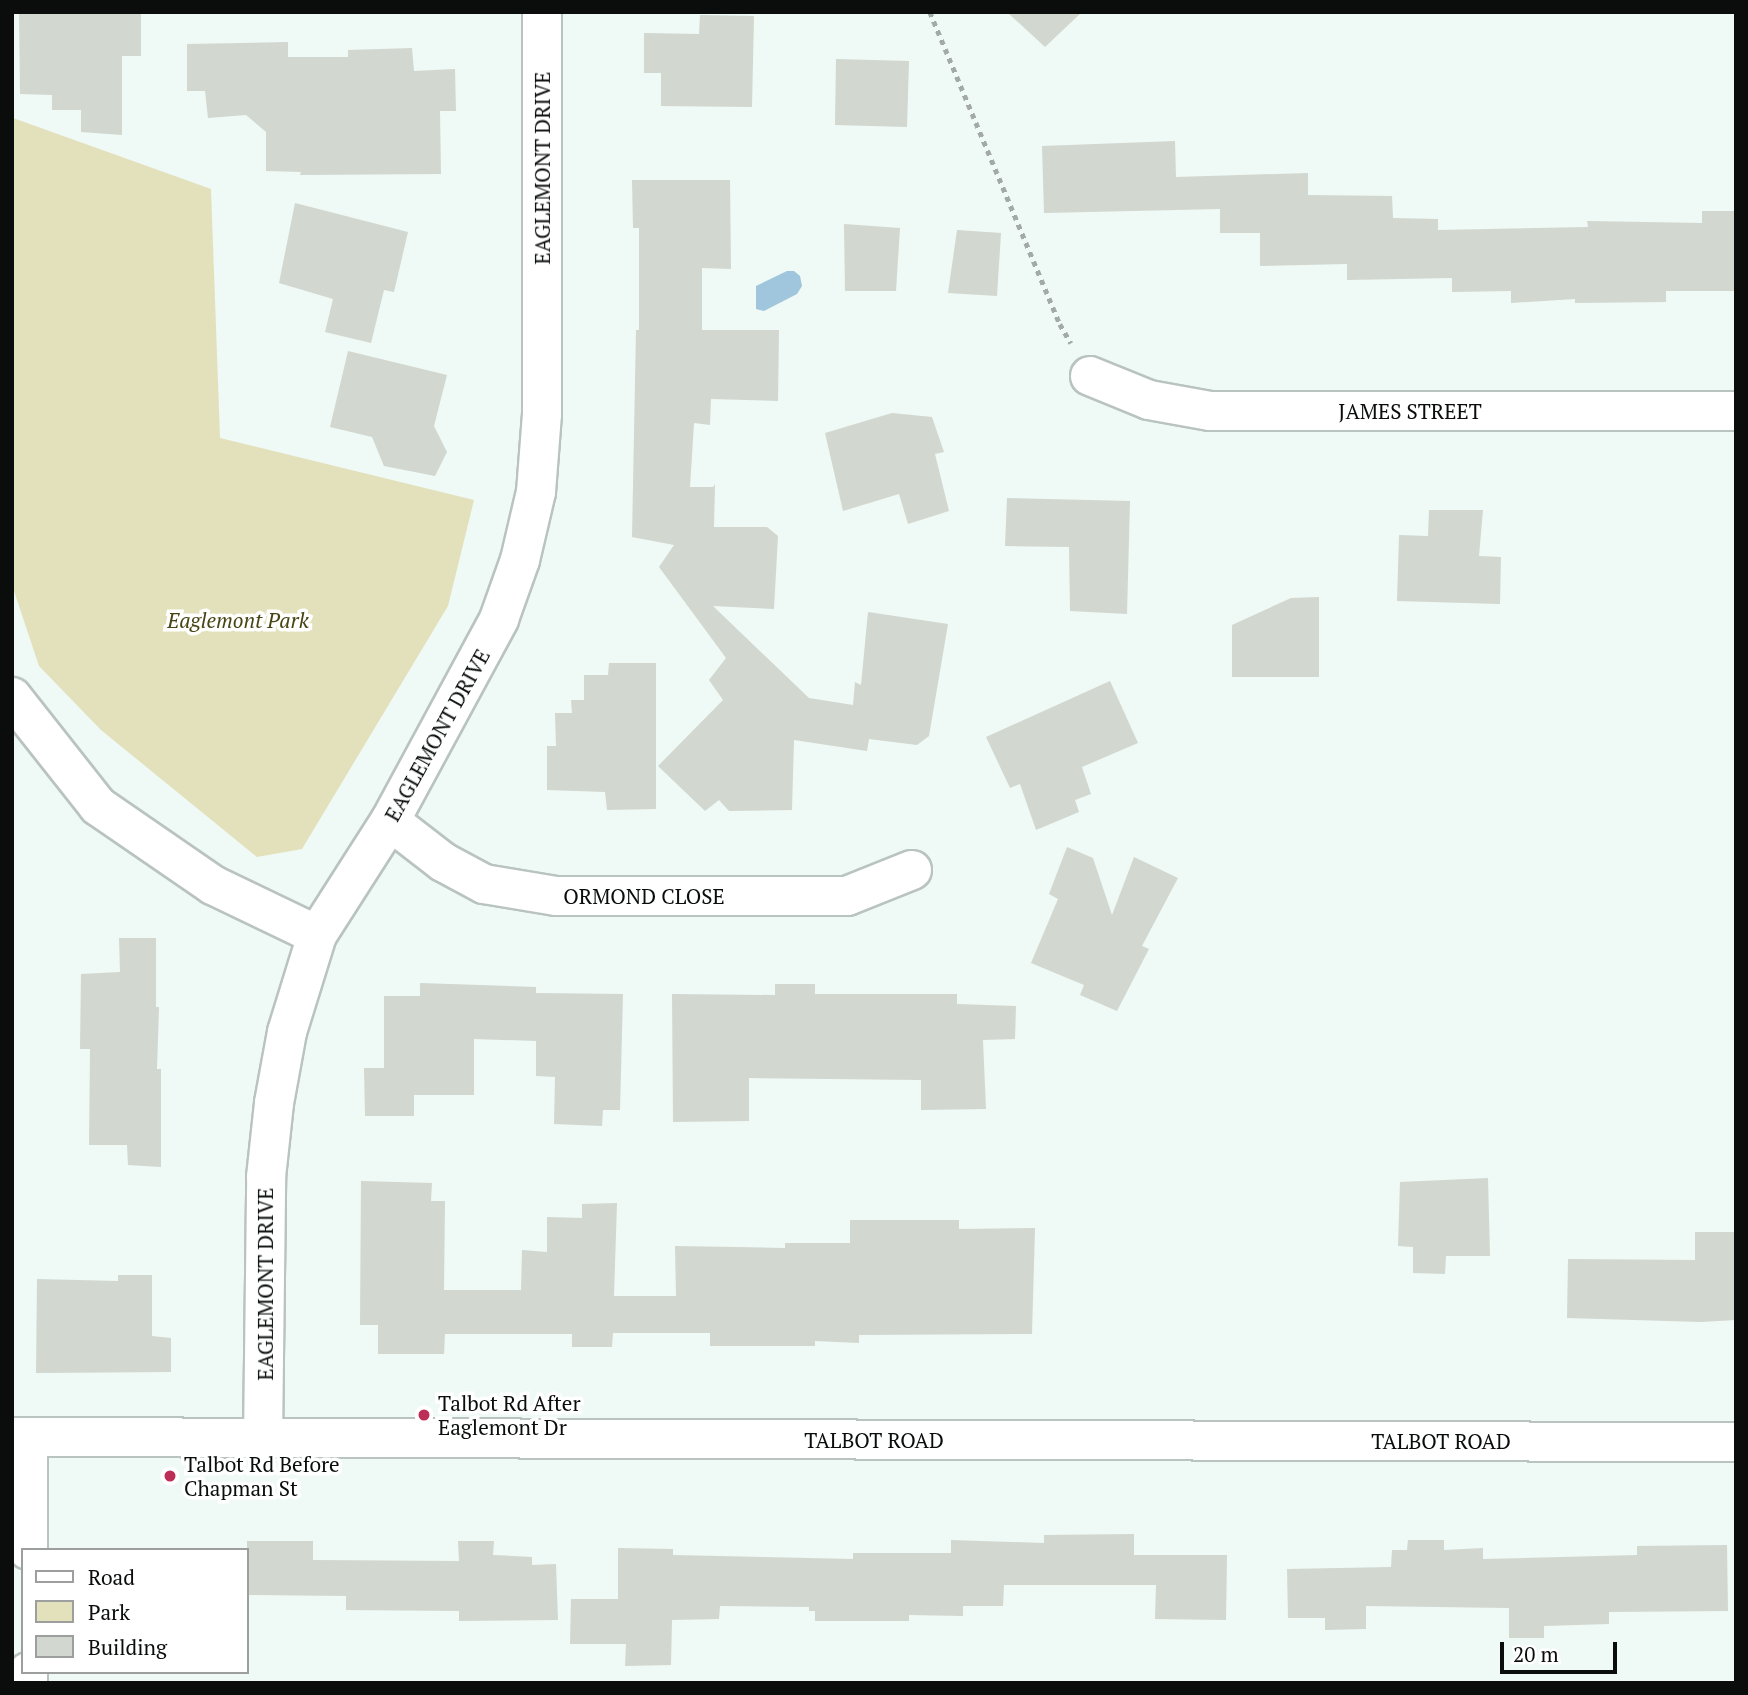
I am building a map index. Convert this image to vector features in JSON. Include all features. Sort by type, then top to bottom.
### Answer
[{"type":"street","name":"EAGLEMONT DRIVE","points":[[263,1440],[266,1177],[287,1032],[317,935],[390,821],[499,619],[520,560],[536,492],[542,414],[542,12]]},
{"type":"street","name":"JAMES STREET","points":[[1090,376],[1149,400],[1210,411],[1736,411]]},
{"type":"street","points":[[12,696],[98,806],[213,885],[317,935]]},
{"type":"street","name":"ORMOND CLOSE","points":[[390,821],[443,862],[484,884],[556,896],[847,896],[912,870]]},
{"type":"street","points":[[20,1437],[28,1548]]},
{"type":"street","name":"TALBOT ROAD","points":[[20,1437],[263,1440],[1736,1442]]},
{"type":"path","points":[[930,12],[1060,324],[1090,376]]},
{"type":"green space","name":"Eaglemont Park","points":[[13,118],[211,189],[220,438],[474,500],[448,606],[302,849],[257,857],[101,730],[39,666],[14,591]]},
{"type":"water","points":[[787,271],[794,271],[800,276],[802,286],[797,294],[764,311],[756,309],[756,286]]},
{"type":"building","points":[[19,12],[141,14],[141,56],[122,56],[122,135],[81,132],[81,110],[52,110],[52,95],[20,94]]},
{"type":"building","points":[[1007,12],[1082,12],[1045,47]]},
{"type":"building","points":[[700,15],[754,16],[752,107],[661,106],[661,73],[644,73],[644,33],[699,34]]},
{"type":"building","points":[[288,42],[288,57],[348,57],[348,50],[412,48],[414,71],[455,69],[456,111],[440,111],[441,174],[300,175],[301,172],[266,171],[266,132],[246,115],[208,118],[205,91],[187,91],[187,44]]},
{"type":"building","points":[[836,59],[909,61],[907,127],[835,125]]},
{"type":"building","points":[[1175,141],[1176,177],[1308,173],[1308,195],[1392,196],[1393,218],[1438,219],[1438,230],[1588,227],[1587,221],[1702,223],[1702,211],[1736,211],[1736,291],[1666,291],[1666,302],[1575,303],[1575,299],[1511,303],[1511,291],[1452,292],[1452,278],[1347,280],[1347,264],[1260,266],[1260,233],[1220,233],[1220,209],[1044,213],[1042,146]]},
{"type":"building","points":[[632,180],[730,180],[731,269],[702,268],[702,330],[779,330],[778,401],[711,399],[710,425],[694,423],[690,487],[713,487],[715,484],[714,527],[767,527],[778,536],[774,609],[713,606],[809,698],[853,705],[855,682],[861,685],[868,612],[948,624],[929,736],[917,745],[869,739],[867,751],[794,740],[792,810],[729,811],[719,800],[705,811],[658,766],[723,700],[709,680],[726,658],[659,567],[674,545],[632,537],[636,330],[639,330],[639,228],[633,228]]},
{"type":"building","points":[[295,203],[408,232],[394,292],[384,290],[371,343],[325,332],[333,299],[279,283]]},
{"type":"building","points":[[844,224],[900,228],[896,291],[845,291]]},
{"type":"building","points":[[957,230],[1001,233],[997,296],[948,293]]},
{"type":"building","points":[[348,351],[447,375],[434,426],[447,452],[435,476],[384,466],[372,437],[330,427]]},
{"type":"building","points":[[892,413],[932,417],[944,452],[935,454],[949,511],[908,524],[899,494],[843,511],[825,433]]},
{"type":"building","points":[[1007,498],[1130,501],[1127,614],[1070,611],[1069,547],[1005,546]]},
{"type":"building","points":[[1429,510],[1483,510],[1479,556],[1501,557],[1500,604],[1397,601],[1399,535],[1428,536]]},
{"type":"building","points":[[1319,597],[1319,677],[1232,677],[1232,625],[1291,598]]},
{"type":"building","points":[[609,663],[656,663],[656,809],[607,810],[605,792],[547,790],[547,746],[556,746],[555,713],[572,713],[571,700],[584,700],[584,675],[608,675]]},
{"type":"building","points":[[1110,681],[1138,743],[1082,767],[1091,794],[1075,800],[1079,812],[1036,830],[1020,784],[1010,788],[986,737]]},
{"type":"building","points":[[1067,847],[1093,858],[1112,915],[1134,857],[1178,878],[1142,946],[1149,949],[1117,1011],[1080,995],[1084,985],[1031,963],[1058,899],[1049,894]]},
{"type":"building","points":[[119,938],[156,938],[156,1007],[159,1007],[157,1069],[161,1069],[161,1167],[128,1165],[127,1145],[89,1145],[90,1049],[80,1049],[81,974],[120,972]]},
{"type":"building","points":[[420,983],[536,987],[536,993],[623,994],[620,1110],[603,1110],[602,1126],[554,1124],[555,1077],[536,1076],[536,1041],[474,1039],[474,1095],[414,1095],[414,1116],[365,1116],[364,1068],[384,1068],[384,996],[420,996]]},
{"type":"building","points":[[775,984],[815,984],[815,994],[957,994],[957,1004],[1016,1006],[1015,1039],[983,1040],[986,1109],[921,1110],[921,1080],[749,1078],[749,1121],[673,1122],[672,994],[775,995]]},
{"type":"building","points":[[1488,1178],[1490,1256],[1446,1256],[1445,1274],[1413,1273],[1413,1247],[1398,1246],[1400,1182]]},
{"type":"building","points":[[361,1181],[432,1183],[431,1201],[445,1201],[444,1290],[521,1290],[522,1250],[547,1252],[547,1217],[582,1218],[582,1204],[617,1203],[614,1296],[676,1296],[675,1246],[785,1248],[785,1243],[850,1243],[850,1220],[959,1220],[959,1229],[1035,1228],[1032,1334],[859,1335],[859,1343],[815,1341],[815,1346],[710,1346],[710,1333],[613,1333],[612,1347],[572,1347],[572,1334],[445,1334],[444,1354],[378,1354],[378,1325],[360,1325]]},
{"type":"building","points":[[1695,1232],[1736,1232],[1736,1320],[1701,1322],[1567,1318],[1568,1259],[1695,1260]]},
{"type":"building","points":[[118,1275],[152,1275],[152,1336],[171,1338],[171,1372],[36,1373],[37,1279],[118,1281]]},
{"type":"building","points":[[1134,1534],[1134,1555],[1227,1555],[1226,1620],[1155,1619],[1156,1585],[1004,1585],[1003,1606],[963,1606],[963,1616],[909,1615],[909,1621],[815,1621],[815,1611],[809,1611],[809,1607],[720,1606],[719,1619],[672,1620],[671,1665],[625,1666],[626,1644],[570,1644],[571,1599],[618,1599],[618,1548],[673,1549],[673,1555],[853,1559],[853,1553],[951,1553],[951,1540],[1044,1543],[1044,1535]]},
{"type":"building","points":[[1408,1540],[1444,1540],[1444,1550],[1483,1548],[1483,1559],[1637,1555],[1637,1546],[1727,1545],[1728,1611],[1609,1612],[1609,1624],[1544,1626],[1544,1638],[1509,1638],[1509,1608],[1366,1606],[1366,1629],[1325,1630],[1325,1618],[1288,1618],[1287,1569],[1391,1567],[1392,1550],[1407,1550]]},
{"type":"building","points":[[247,1541],[313,1541],[313,1560],[459,1561],[458,1541],[494,1541],[493,1555],[532,1557],[532,1565],[556,1564],[558,1620],[459,1621],[459,1611],[346,1610],[346,1596],[248,1595]]},
{"type":"place","name":"Talbot Rd After Eaglemont Dr","points":[[424,1415]]},
{"type":"place","name":"Talbot Rd Before Chapman St","points":[[170,1476]]}]
